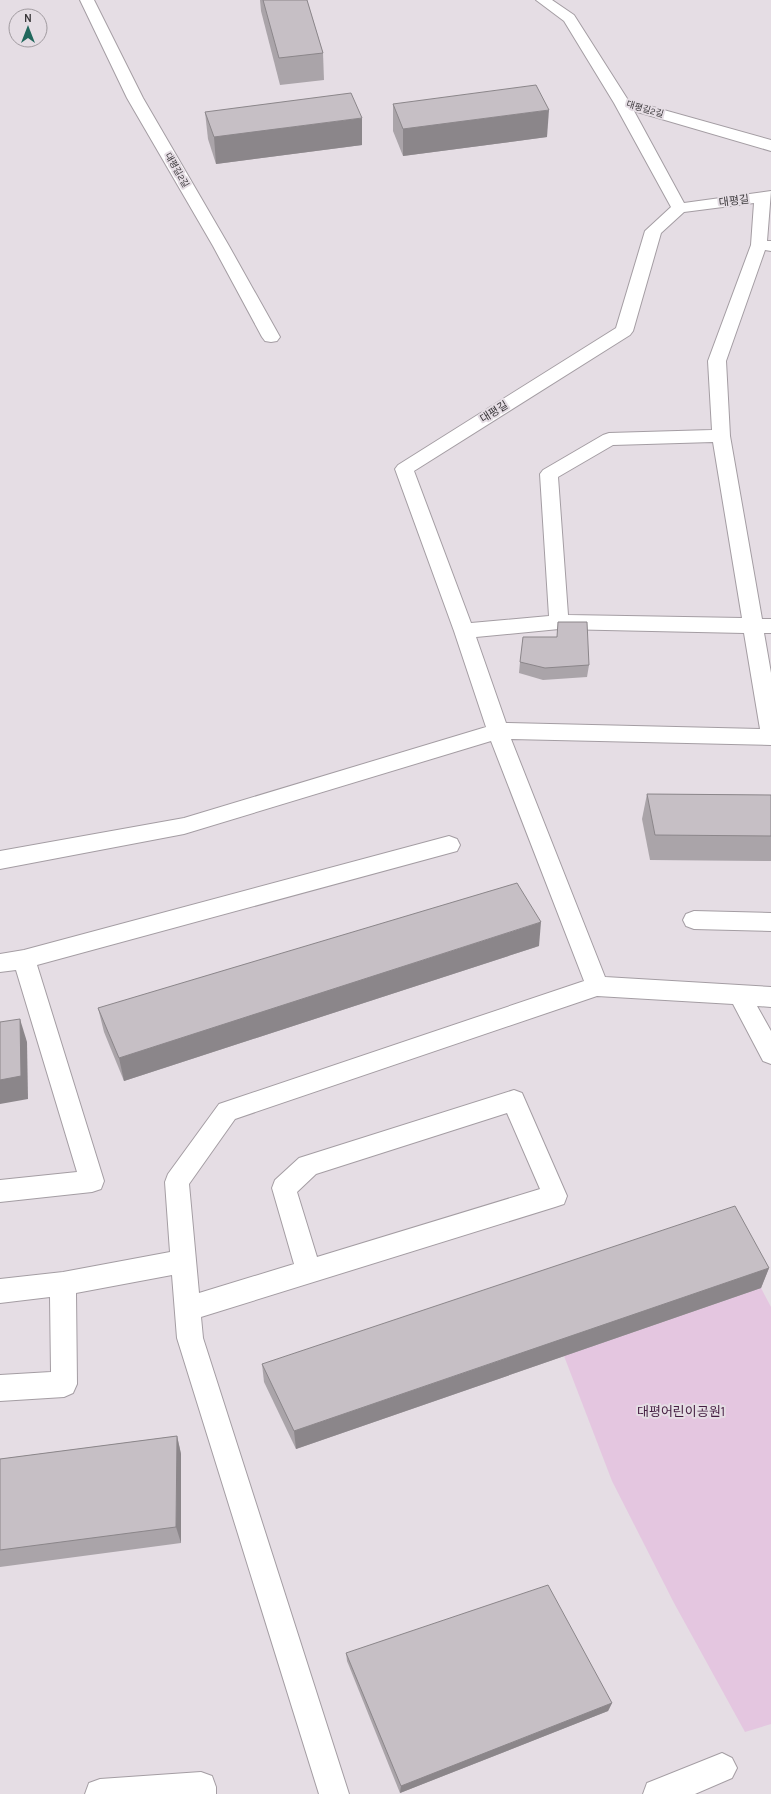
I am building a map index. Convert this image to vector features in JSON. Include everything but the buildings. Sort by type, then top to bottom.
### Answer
[{"type":"street","name":"대평길2길","points":[[87,0],[135,98],[221,246],[270,337]]},
{"type":"street","name":"대평길2길","points":[[543,0],[569,18],[622,103],[762,142],[771,146]]},
{"type":"street","points":[[622,103],[679,208]]},
{"type":"street","points":[[766,197],[765,246],[717,361],[722,436],[762,626],[771,732]]},
{"type":"street","name":"대평길","points":[[597,986],[498,731],[464,631],[404,469],[624,331],[653,231],[679,208],[766,197]]},
{"type":"street","points":[[559,622],[549,474],[609,439],[722,436]]},
{"type":"street","points":[[464,631],[559,622],[762,626]]},
{"type":"street","points":[[0,860],[184,826],[498,731],[771,737]]},
{"type":"street","points":[[0,963],[24,959],[449,845]]},
{"type":"street","points":[[694,920],[771,922]]},
{"type":"street","points":[[0,1190],[92,1181],[24,959]]},
{"type":"street","points":[[334,1794],[190,1338],[178,1182],[227,1111],[597,986],[771,997]]},
{"type":"street","points":[[740,995],[771,1054]]},
{"type":"street","points":[[187,1309],[309,1272],[555,1196],[514,1100],[308,1166],[284,1188],[309,1272]]},
{"type":"street","points":[[0,1291],[63,1284],[184,1261]]},
{"type":"street","points":[[0,1388],[64,1384],[63,1284]]},
{"type":"street","points":[[658,1794],[722,1768]]},
{"type":"street","points":[[100,1794],[201,1787],[201,1794]]},
{"type":"green space","name":"대평어린이공원1","points":[[761,1288],[771,1307],[771,1724],[745,1732],[674,1603],[612,1481],[564,1356]]}]
